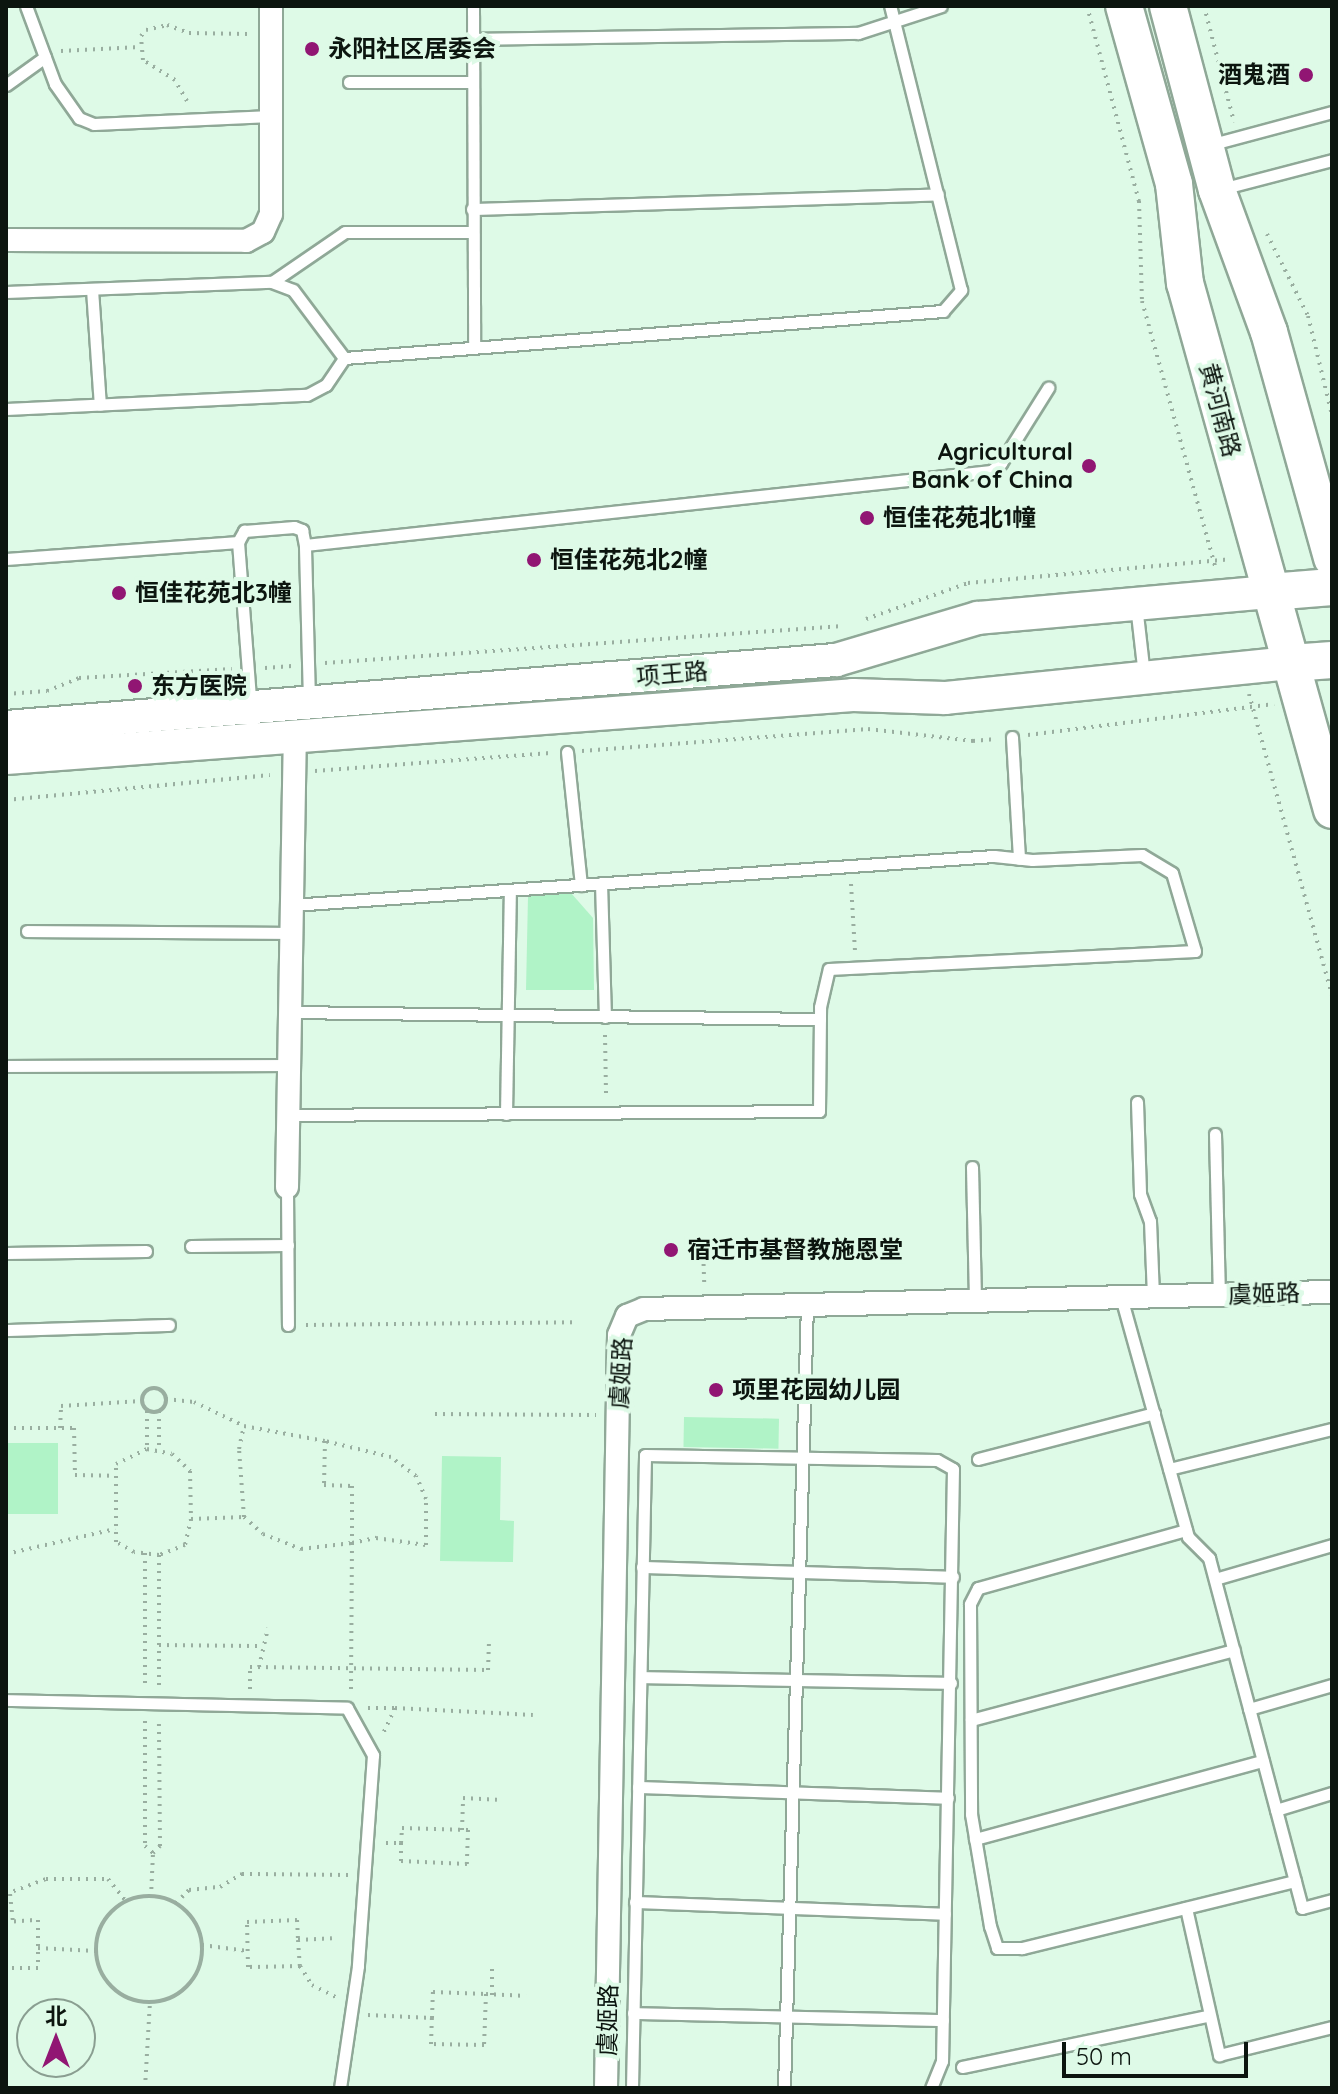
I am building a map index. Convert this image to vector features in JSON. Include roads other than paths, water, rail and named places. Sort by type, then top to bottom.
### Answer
[{"type":"main road","name":"黄河南路","points":[[1124,6],[1174,184],[1185,283],[1332,810]]},
{"type":"main road","points":[[1168,6],[1222,142],[1217,190],[1269,332],[1332,558]]},
{"type":"main road","name":"项王路","points":[[6,758],[253,739],[306,723],[836,660],[978,618],[1332,587]]},
{"type":"main road","name":"项王路","points":[[6,727],[251,708],[306,723],[853,695],[945,698],[1332,660]]},
{"type":"street","points":[[6,240],[246,241],[263,232],[271,214],[271,6]]},
{"type":"street","points":[[287,1187],[294,773],[306,723]]},
{"type":"street","name":"虞姬路","points":[[606,2088],[619,1335],[627,1316],[644,1309],[1332,1292]]},
{"type":"lane","points":[[26,6],[44,54],[70,107],[94,124],[271,116]]},
{"type":"lane","points":[[473,6],[474,348]]},
{"type":"lane","points":[[344,358],[943,311],[961,290],[890,6]]},
{"type":"lane","points":[[473,39],[858,33],[941,6]]},
{"type":"lane","points":[[6,85],[44,54]]},
{"type":"lane","points":[[349,82],[472,82]]},
{"type":"lane","points":[[1222,142],[1332,112]]},
{"type":"lane","points":[[1217,190],[1332,160]]},
{"type":"lane","points":[[472,209],[938,194]]},
{"type":"lane","points":[[272,282],[345,232],[472,232]]},
{"type":"lane","points":[[6,292],[272,282],[293,290],[344,358]]},
{"type":"lane","points":[[92,289],[100,405]]},
{"type":"lane","points":[[6,409],[307,395],[326,385],[344,358]]},
{"type":"lane","points":[[305,545],[991,471],[1001,463],[1048,388]]},
{"type":"lane","points":[[253,739],[238,542],[244,531],[294,527],[302,530],[308,665],[306,723]]},
{"type":"lane","points":[[6,559],[238,542]]},
{"type":"lane","points":[[1136,604],[1145,678]]},
{"type":"lane","points":[[1012,737],[1019,859]]},
{"type":"lane","points":[[567,752],[581,885]]},
{"type":"lane","points":[[288,1115],[819,1111],[822,983],[829,969],[1195,951],[1184,900],[1172,873],[1157,861],[1142,855],[1019,859],[994,856],[291,905]]},
{"type":"lane","points":[[601,883],[605,1017]]},
{"type":"lane","points":[[506,1114],[510,890]]},
{"type":"lane","points":[[27,931],[291,933]]},
{"type":"lane","points":[[289,1012],[820,1019]]},
{"type":"lane","points":[[6,1066],[288,1065]]},
{"type":"lane","points":[[1137,1102],[1140,1194],[1150,1221],[1153,1296]]},
{"type":"lane","points":[[1215,1134],[1219,1295]]},
{"type":"lane","points":[[972,1167],[975,1301]]},
{"type":"lane","points":[[287,1187],[288,1325]]},
{"type":"lane","points":[[191,1246],[288,1245]]},
{"type":"lane","points":[[6,1253],[146,1251]]},
{"type":"lane","points":[[1121,1297],[1186,1530],[1209,1558],[1302,1908],[1332,1900]]},
{"type":"lane","points":[[784,2088],[807,1304]]},
{"type":"lane","points":[[6,1330],[169,1325]]},
{"type":"lane","points":[[978,1459],[1154,1413]]},
{"type":"lane","points":[[1169,1469],[1332,1429]]},
{"type":"lane","points":[[632,2088],[645,1455],[937,1460],[953,1469],[942,2061],[934,2086]]},
{"type":"lane","points":[[1186,1530],[978,1588],[970,1604],[975,1839],[997,1948],[1022,1948],[1295,1881]]},
{"type":"lane","points":[[1215,1579],[1332,1545]]},
{"type":"lane","points":[[642,1567],[953,1577]]},
{"type":"lane","points":[[971,1720],[1234,1650]]},
{"type":"lane","points":[[641,1677],[951,1683]]},
{"type":"lane","points":[[1249,1709],[1332,1685]]},
{"type":"lane","points":[[6,1700],[250,1703],[347,1708],[373,1755],[365,1875],[340,2088]]},
{"type":"lane","points":[[975,1839],[1263,1761]]},
{"type":"lane","points":[[638,1787],[948,1798]]},
{"type":"lane","points":[[1276,1810],[1332,1793]]},
{"type":"lane","points":[[635,1902],[945,1914]]},
{"type":"lane","points":[[1186,1908],[1219,2055],[1332,2027]]},
{"type":"lane","points":[[633,2013],[943,2020]]},
{"type":"lane","points":[[962,2067],[1210,2015]]},
{"type":"place","name":"永阳社区居委会","points":[[312,49]]},
{"type":"place","name":"酒鬼酒","points":[[1306,75]]},
{"type":"place","name":"Agricultural Bank of China","points":[[1089,466]]},
{"type":"place","name":"恒佳花苑北1幢","points":[[867,518]]},
{"type":"place","name":"恒佳花苑北2幢","points":[[534,560]]},
{"type":"place","name":"恒佳花苑北3幢","points":[[119,593]]},
{"type":"place","name":"东方医院","points":[[135,686]]},
{"type":"place","name":"宿迁市基督教施恩堂","points":[[671,1250]]},
{"type":"place","name":"项里花园幼儿园","points":[[716,1390]]}]
